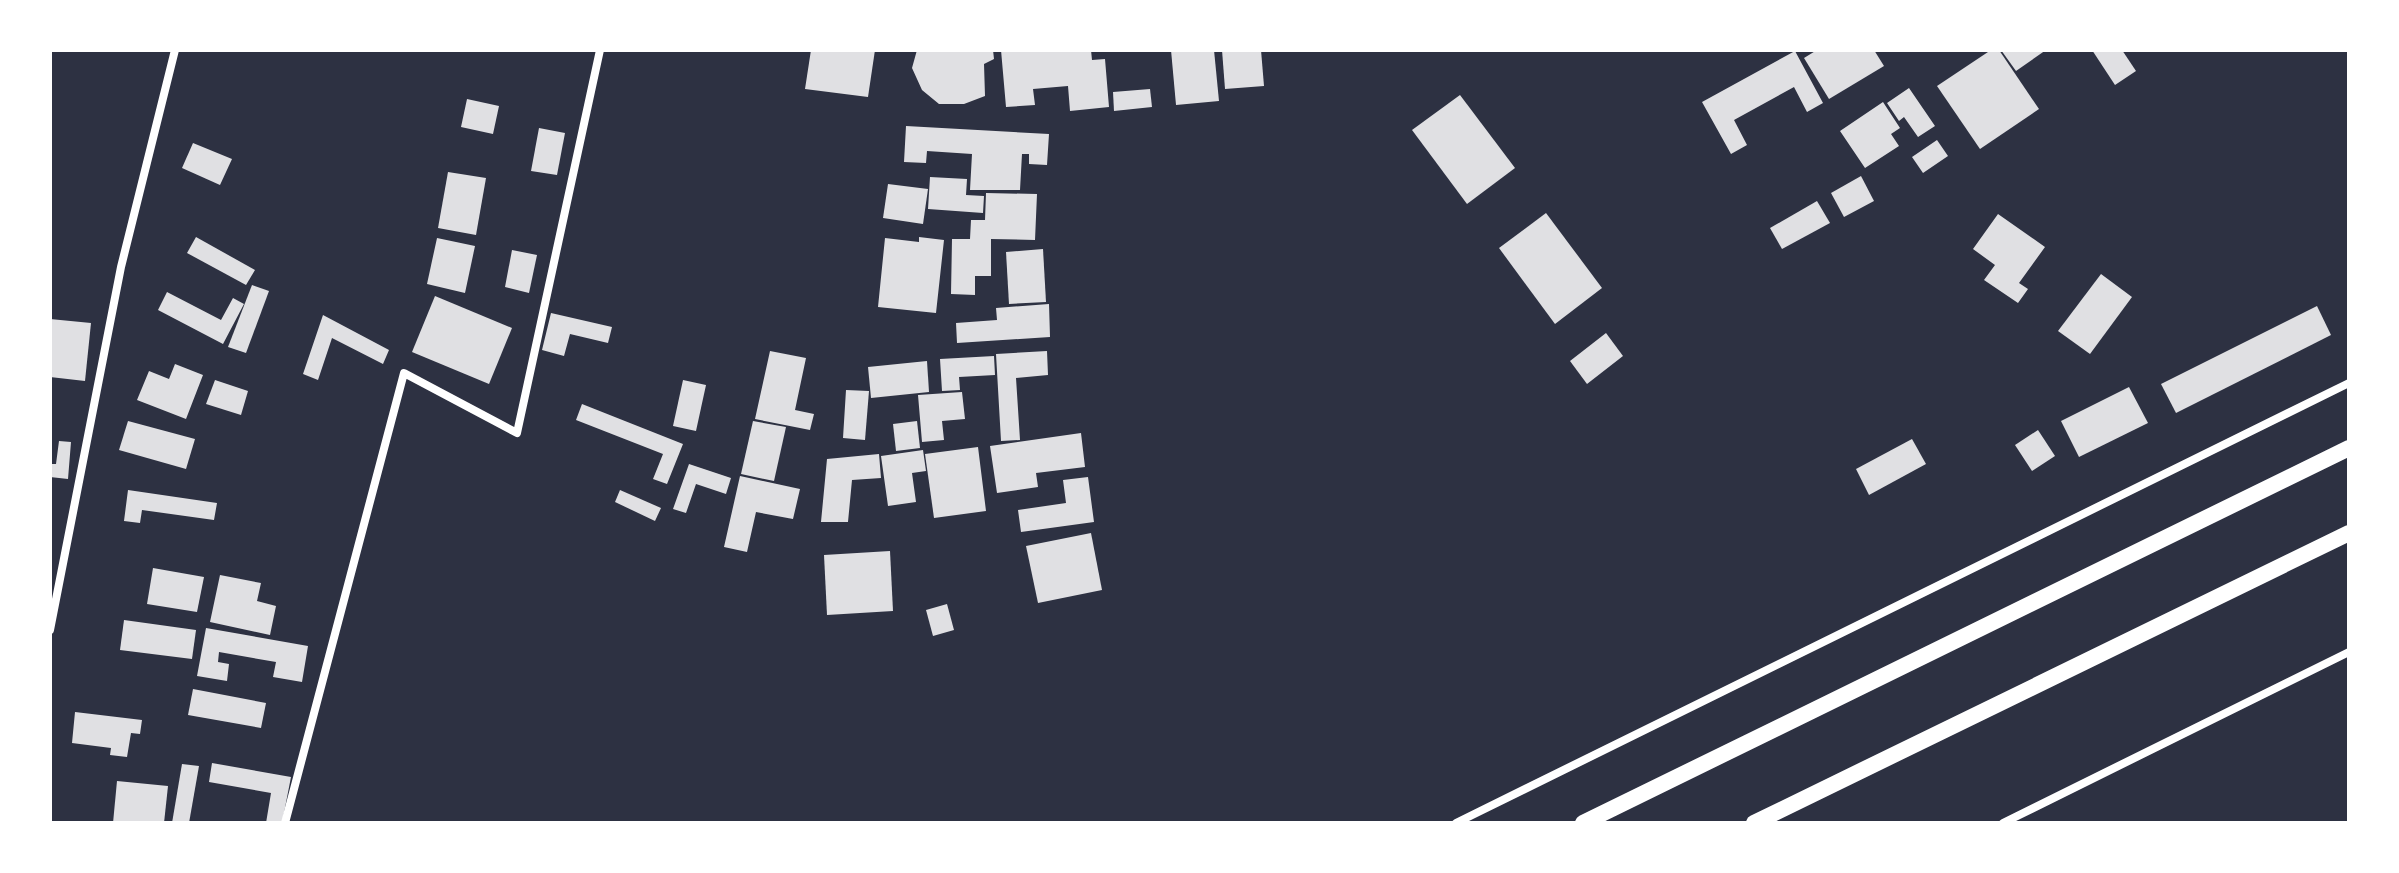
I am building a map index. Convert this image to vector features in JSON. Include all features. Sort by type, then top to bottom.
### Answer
[{"type":"main road","points":[[1583,823],[2349,448]]},
{"type":"main road","points":[[1754,823],[2349,533]]},
{"type":"street","points":[[50,630],[121,267],[175,50]]},
{"type":"street","points":[[285,823],[404,373],[517,433],[600,50]]},
{"type":"street","points":[[1456,823],[2349,383]]},
{"type":"street","points":[[2003,823],[2349,652]]},
{"type":"building","points":[[811,50],[875,50],[868,97],[805,89]]},
{"type":"building","points":[[917,50],[993,50],[994,59],[984,64],[985,96],[964,104],[939,104],[922,90],[912,68]]},
{"type":"building","points":[[1001,50],[1091,50],[1092,60],[1105,59],[1109,107],[1070,111],[1068,86],[1033,89],[1035,105],[1006,107]]},
{"type":"building","points":[[1171,50],[1214,50],[1219,101],[1176,105]]},
{"type":"building","points":[[1222,50],[1261,50],[1264,86],[1225,89]]},
{"type":"building","points":[[1817,50],[1874,50],[1884,66],[1829,99],[1804,58]]},
{"type":"building","points":[[1991,50],[1999,50],[2039,109],[1980,149],[1937,86]]},
{"type":"building","points":[[2001,50],[2046,50],[2016,71]]},
{"type":"building","points":[[2092,50],[2122,50],[2136,71],[2115,85]]},
{"type":"building","points":[[1795,51],[1823,103],[1807,112],[1794,87],[1734,120],[1747,145],[1731,154],[1702,102]]},
{"type":"building","points":[[1909,88],[1935,126],[1918,137],[1904,117],[1899,121],[1887,103]]},
{"type":"building","points":[[1150,89],[1152,107],[1114,111],[1113,92]]},
{"type":"building","points":[[1460,95],[1515,168],[1467,204],[1412,130]]},
{"type":"building","points":[[467,99],[499,106],[493,134],[461,127]]},
{"type":"building","points":[[1883,102],[1900,128],[1891,134],[1899,146],[1865,168],[1840,131]]},
{"type":"building","points":[[906,126],[1049,134],[1047,165],[1029,164],[1029,154],[1022,154],[1020,190],[970,190],[972,154],[927,151],[926,163],[904,162]]},
{"type":"building","points":[[539,128],[565,133],[557,175],[531,171]]},
{"type":"building","points":[[1937,140],[1948,156],[1923,173],[1912,157]]},
{"type":"building","points":[[193,143],[232,159],[220,185],[182,168]]},
{"type":"building","points":[[448,172],[486,178],[476,235],[438,228]]},
{"type":"building","points":[[1861,176],[1874,201],[1844,217],[1831,193]]},
{"type":"building","points":[[930,177],[967,179],[966,195],[984,196],[983,213],[928,209]]},
{"type":"building","points":[[888,184],[928,189],[923,224],[883,218]]},
{"type":"building","points":[[986,193],[1037,194],[1035,240],[991,239],[991,276],[975,276],[975,295],[951,294],[952,239],[970,239],[971,220],[985,220]]},
{"type":"building","points":[[1817,201],[1830,223],[1782,249],[1770,228]]},
{"type":"building","points":[[1546,213],[1602,288],[1555,324],[1499,248]]},
{"type":"building","points":[[1998,214],[2045,247],[2019,283],[2028,289],[2018,303],[1984,280],[1995,265],[1973,249]]},
{"type":"building","points":[[196,237],[255,270],[246,285],[187,253]]},
{"type":"building","points":[[919,237],[944,240],[936,313],[878,307],[885,238],[919,242]]},
{"type":"building","points":[[437,238],[475,246],[465,293],[427,284]]},
{"type":"building","points":[[1043,249],[1046,302],[1009,304],[1006,252]]},
{"type":"building","points":[[512,250],[537,255],[529,293],[505,287]]},
{"type":"building","points":[[2101,274],[2132,297],[2090,354],[2058,331]]},
{"type":"building","points":[[252,285],[269,291],[246,353],[228,347]]},
{"type":"building","points":[[167,292],[221,320],[233,298],[244,304],[223,344],[158,310]]},
{"type":"building","points":[[435,296],[512,328],[489,384],[412,352]]},
{"type":"building","points":[[1049,304],[1050,337],[957,343],[956,323],[997,320],[996,308]]},
{"type":"building","points":[[2317,306],[2331,335],[2176,413],[2161,384]]},
{"type":"building","points":[[551,313],[612,327],[608,343],[570,334],[564,356],[542,350]]},
{"type":"building","points":[[323,315],[389,350],[383,364],[332,338],[318,380],[303,374]]},
{"type":"building","points":[[50,319],[91,323],[85,381],[50,377]]},
{"type":"building","points":[[1606,333],[1623,356],[1587,384],[1570,361]]},
{"type":"building","points":[[770,351],[806,358],[795,410],[814,414],[810,430],[755,419]]},
{"type":"building","points":[[1047,351],[1048,375],[1016,378],[1020,440],[1001,441],[996,354]]},
{"type":"building","points":[[994,356],[995,375],[959,377],[960,390],[942,391],[940,359]]},
{"type":"building","points":[[927,361],[929,392],[871,398],[868,367]]},
{"type":"building","points":[[175,364],[203,375],[186,419],[137,400],[149,371],[169,379]]},
{"type":"building","points":[[215,380],[248,391],[241,415],[206,404]]},
{"type":"building","points":[[683,380],[706,385],[696,431],[673,426]]},
{"type":"building","points":[[2129,387],[2148,423],[2079,457],[2061,421]]},
{"type":"building","points":[[846,390],[869,391],[865,440],[843,438]]},
{"type":"building","points":[[962,392],[965,419],[942,421],[944,440],[922,442],[918,395]]},
{"type":"building","points":[[582,404],[683,444],[667,484],[653,479],[663,454],[576,420]]},
{"type":"building","points":[[128,421],[195,439],[186,469],[119,450]]},
{"type":"building","points":[[753,421],[786,427],[774,481],[741,474]]},
{"type":"building","points":[[917,421],[920,448],[896,451],[893,424]]},
{"type":"building","points":[[2038,430],[2055,456],[2032,471],[2015,445]]},
{"type":"building","points":[[1081,433],[1085,467],[1036,473],[1038,487],[997,493],[990,446]]},
{"type":"building","points":[[1912,439],[1926,464],[1869,495],[1856,469]]},
{"type":"building","points":[[59,441],[71,442],[68,479],[50,477],[50,464],[56,464]]},
{"type":"building","points":[[978,447],[986,511],[934,518],[925,454]]},
{"type":"building","points":[[923,450],[926,471],[912,473],[916,502],[888,506],[881,456]]},
{"type":"building","points":[[879,454],[881,478],[852,480],[848,522],[821,522],[827,459]]},
{"type":"building","points":[[689,464],[731,478],[726,494],[696,484],[686,513],[673,509]]},
{"type":"building","points":[[740,476],[800,489],[793,519],[756,512],[747,552],[724,547]]},
{"type":"building","points":[[1088,477],[1094,522],[1021,532],[1018,510],[1066,503],[1063,480]]},
{"type":"building","points":[[128,490],[217,503],[214,520],[142,510],[140,523],[124,521]]},
{"type":"building","points":[[620,490],[661,508],[655,521],[615,502]]},
{"type":"building","points":[[1091,533],[1102,590],[1038,603],[1026,546]]},
{"type":"building","points":[[890,551],[893,611],[827,615],[824,555]]},
{"type":"building","points":[[153,568],[204,577],[197,612],[147,604]]},
{"type":"building","points":[[220,575],[261,583],[257,601],[276,606],[270,635],[210,622]]},
{"type":"building","points":[[947,604],[954,630],[933,636],[926,610]]},
{"type":"building","points":[[124,620],[196,630],[192,659],[120,650]]},
{"type":"building","points":[[206,628],[308,646],[302,682],[273,677],[276,662],[219,652],[218,662],[229,664],[227,681],[197,676]]},
{"type":"building","points":[[193,689],[266,703],[261,728],[188,715]]},
{"type":"building","points":[[75,712],[142,720],[140,734],[131,733],[127,757],[110,755],[111,748],[72,743]]},
{"type":"building","points":[[212,763],[291,777],[282,823],[266,823],[271,793],[209,782]]},
{"type":"building","points":[[182,764],[199,766],[189,823],[172,823]]},
{"type":"building","points":[[117,781],[168,786],[164,823],[113,823]]}]
